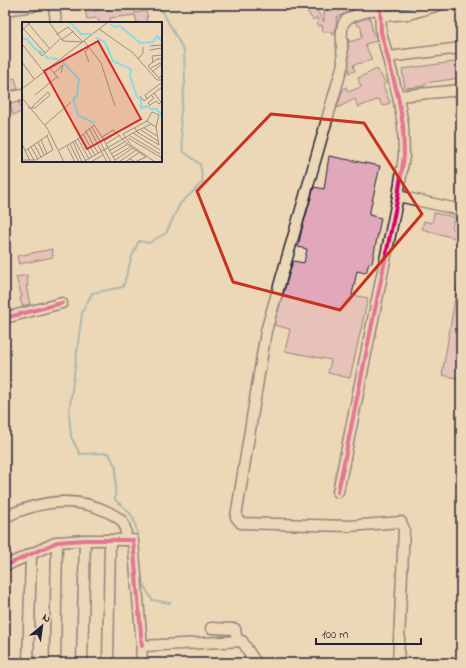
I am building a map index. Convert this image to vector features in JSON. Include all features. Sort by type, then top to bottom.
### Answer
[{"type":"main road","points":[[5,9],[33,5]]},
{"type":"street","points":[[54,5],[56,22]]},
{"type":"street","points":[[398,663],[403,582],[404,529],[402,522],[349,526],[241,523],[236,517],[266,331],[344,64],[342,24],[345,20],[350,18],[380,10],[409,14],[439,5]]},
{"type":"street","points":[[338,492],[398,196],[404,156],[403,125],[398,96],[381,32],[380,10]]},
{"type":"street","points":[[388,57],[461,48]]},
{"type":"street","points":[[398,96],[461,90]]},
{"type":"street","points":[[5,98],[22,96]]},
{"type":"street","points":[[398,196],[461,210]]},
{"type":"street","points":[[5,318],[62,303]]},
{"type":"street","points":[[5,517],[58,501],[76,502],[103,510],[118,518],[125,525],[126,540]]},
{"type":"street","points":[[82,663],[85,540]]},
{"type":"street","points":[[5,566],[57,542],[85,540],[133,540],[135,543],[142,646],[141,663]]},
{"type":"street","points":[[108,663],[110,540]]},
{"type":"street","points":[[55,663],[57,542]]},
{"type":"street","points":[[28,663],[31,555]]},
{"type":"street","points":[[211,628],[235,629],[239,641],[256,663]]},
{"type":"street","points":[[142,646],[239,641]]},
{"type":"highlighted area","points":[[271,114],[364,123],[422,214],[340,310],[233,282],[197,191]]},
{"type":"building","points":[[134,5],[135,13],[146,11],[148,17],[146,17],[147,22],[137,22],[135,15],[110,18],[111,22],[99,22],[97,18],[87,19],[85,9],[93,7],[94,11]]},
{"type":"building","points":[[338,5],[359,5],[360,7],[337,17],[335,34],[332,35],[331,32],[323,32],[322,25],[318,26],[317,17],[313,20],[305,8],[315,8],[324,22],[324,8],[338,7]]},
{"type":"building","points":[[370,17],[373,34],[375,34],[377,41],[365,44],[372,60],[353,65],[355,71],[349,73],[348,38],[350,42],[362,38],[361,26],[358,26],[355,22]]},
{"type":"building","points":[[461,61],[461,78],[425,83],[425,86],[405,88],[402,69]]},
{"type":"building","points":[[377,69],[386,83],[383,85],[390,103],[382,106],[379,99],[358,107],[355,99],[337,108],[343,89],[346,87],[348,92],[361,87],[358,78]]},
{"type":"building","points":[[15,78],[18,89],[9,91],[6,80]]},
{"type":"building","points":[[19,102],[22,112],[13,115],[10,104]]},
{"type":"building","points":[[329,156],[380,166],[369,215],[381,218],[372,263],[369,263],[366,273],[357,271],[352,295],[368,298],[350,378],[328,373],[331,360],[285,351],[290,329],[274,325],[293,261],[304,263],[307,249],[298,247],[302,229],[314,187],[324,189]]},
{"type":"building","points":[[434,213],[454,217],[452,229],[456,230],[454,238],[422,229],[424,221],[432,223]]},
{"type":"building","points":[[52,249],[53,257],[19,264],[17,256]]},
{"type":"building","points":[[27,275],[28,286],[26,286],[30,304],[22,306],[20,298],[22,297],[16,277]]},
{"type":"building","points":[[458,281],[461,281],[461,379],[442,375]]},
{"type":"waterway","points":[[138,540],[136,526],[132,516],[115,500],[116,468],[109,453],[80,454],[71,437],[69,413],[82,313],[92,293],[123,287],[132,256],[139,241],[149,243],[166,233],[180,204],[203,182],[200,164],[183,151],[180,118],[185,83],[184,51],[159,5]]},
{"type":"waterway","points":[[140,568],[142,582],[152,600],[170,603]]},
{"type":"cycle path","points":[[338,492],[398,196],[404,156],[403,125],[398,96],[381,32],[380,5]]},
{"type":"cycle path","points":[[5,318],[62,303]]},
{"type":"cycle path","points":[[5,566],[57,542],[85,540],[133,540],[142,646]]}]
